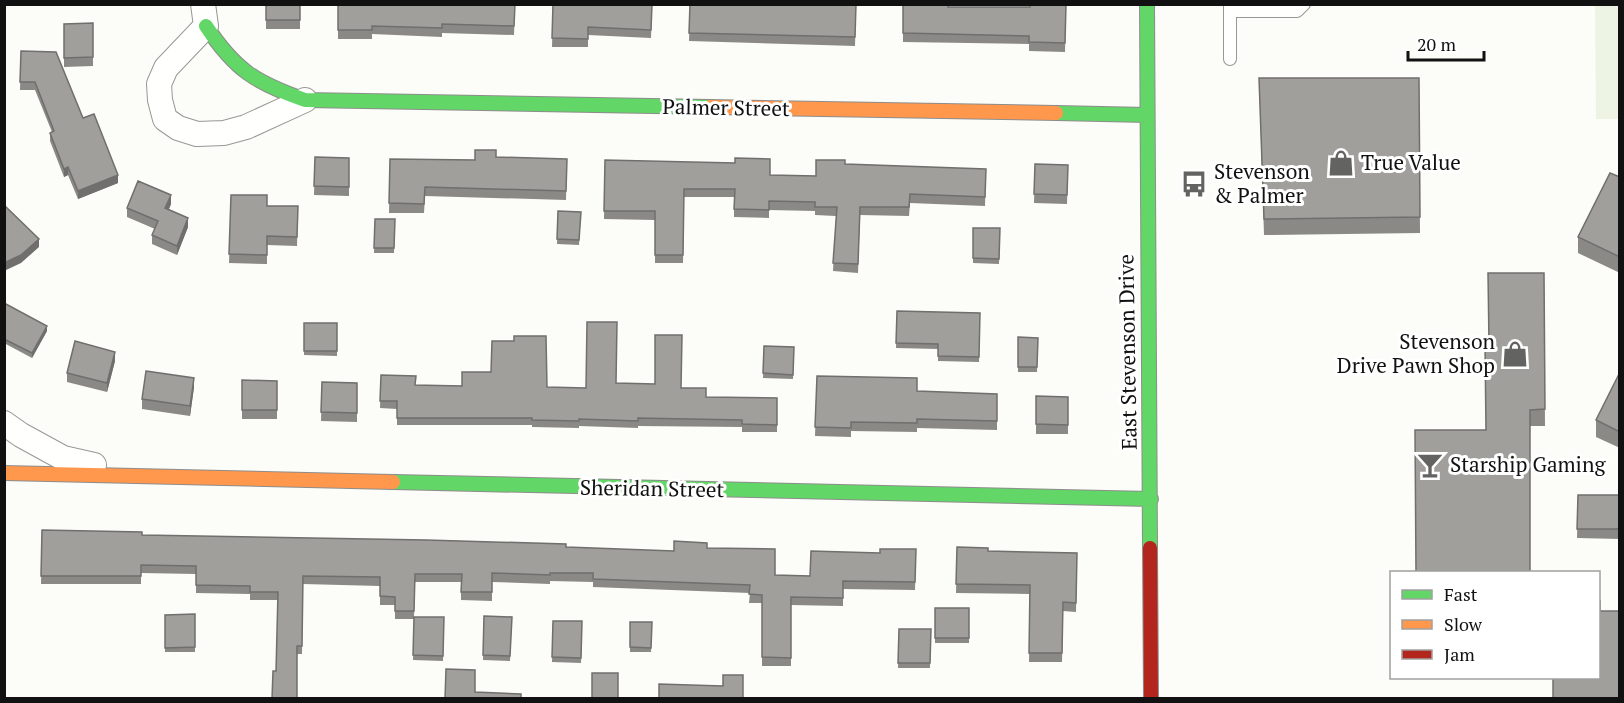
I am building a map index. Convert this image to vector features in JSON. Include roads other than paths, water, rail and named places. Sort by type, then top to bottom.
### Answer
[{"type":"street","name":"East Stevenson Drive","points":[[1147,4],[1151,699]]},
{"type":"street","name":"Palmer Street","points":[[305,100],[246,127],[224,133],[197,134],[178,128],[165,119],[159,84],[166,68],[204,15],[220,49],[236,65],[256,81],[305,100],[1147,115]]},
{"type":"street","name":"Sheridan Street","points":[[4,423],[63,458],[153,477]]},
{"type":"street","name":"Sheridan Street","points":[[4,473],[1150,499]]},
{"type":"lane","points":[[1230,58],[1230,8],[1297,11],[1304,4]]},
{"type":"place","name":"True Value","points":[[1341,163]]},
{"type":"place","name":"Stevenson & Palmer","points":[[1194,184]]},
{"type":"place","name":"Stevenson Drive Pawn Shop","points":[[1515,354]]},
{"type":"place","name":"Starship Gaming","points":[[1430,465]]}]
